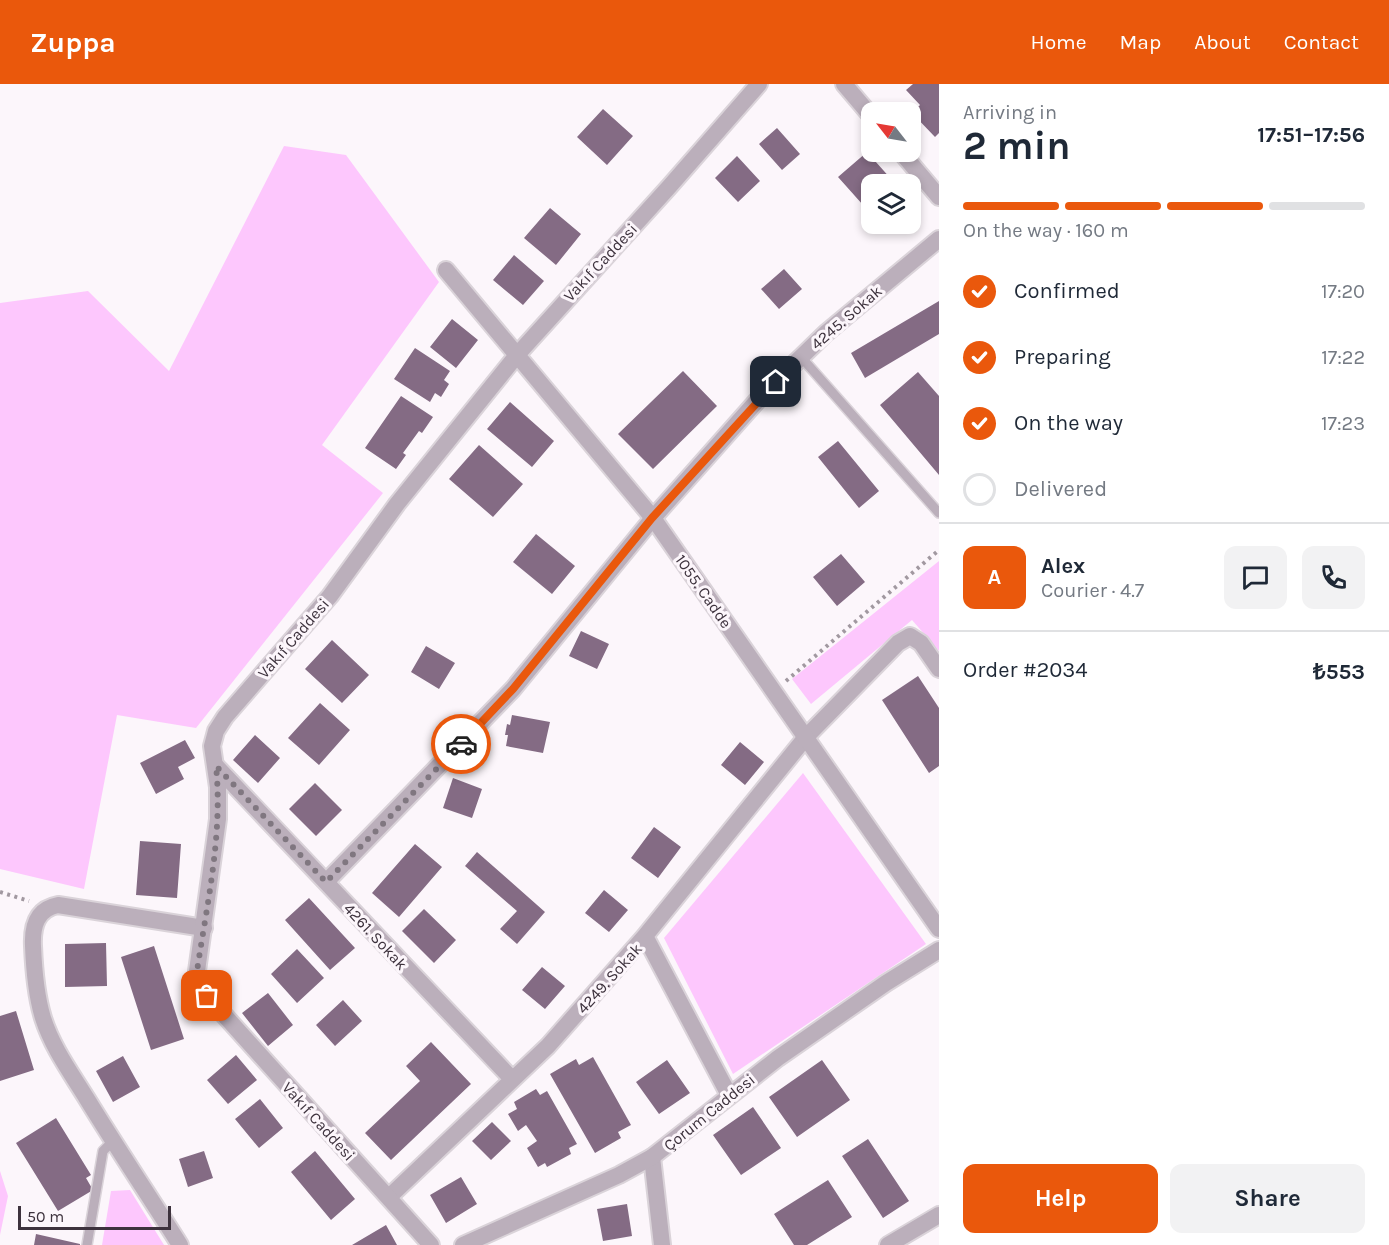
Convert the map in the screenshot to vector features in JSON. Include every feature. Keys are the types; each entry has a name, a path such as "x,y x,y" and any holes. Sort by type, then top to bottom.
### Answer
{"street":[{"name":"Vakıf Caddesi","path":"431,1245 207,996 200,984 197,971 218,819 218,788 213,746 216,731 225,717 324,604 397,504 517,355 759,84"},
{"path":"844,84 861,104"},
{"path":"909,162 939,197"},
{"name":"4245. Sokak","path":"326,882 513,689 652,518 764,394 860,303 939,239"},
{"name":"1055. Cadde","path":"447,270 652,518 939,929"},
{"name":"4249. Sokak","path":"389,1197 548,1046 645,936 806,737 898,643 910,636 921,643 939,669"},
{"name":"4261. Sokak","path":"216,766 513,1079"},
{"path":"180,1245 53,1042 44,1020 33,968 33,940 37,921 47,907 58,905 204,928"},
{"path":"645,936 729,1095"},
{"name":"Çorum Caddesi","path":"463,1245 652,1157 729,1095 833,1019 939,950"},
{"path":"652,1157 662,1245"},
{"path":"888,1245 939,1215"}],"lane":[{"path":"801,357 939,513"},
{"path":"87,1245 103,1151 113,1141"}],"path":[{"path":"774,691 939,550"},
{"path":"0,892 47,907"}],"shaded area":[{"path":"284,146 346,155 439,282 322,445 383,493 196,728 117,715 84,889 0,869 0,303 88,291 169,371"},
{"path":"939,561 939,651 912,620 811,704 792,679"},
{"path":"803,773 926,944 733,1074 664,938"},
{"path":"0,1171 8,1196 0,1235"},
{"path":"130,1190 164,1245 102,1245 111,1191"}],"building":[{"path":"913,84 939,84 939,133 935,137 921,122 921,102 917,102 906,90"},
{"path":"603,109 633,136 607,165 577,137"},
{"path":"777,128 800,154 782,170 759,144"},
{"path":"737,156 760,181 738,202 715,178"},
{"path":"861,157 861,162 876,162 887,174 861,174 861,203 838,177"},
{"path":"550,208 581,234 556,265 524,238"},
{"path":"514,255 544,281 523,305 493,280"},
{"path":"784,269 802,289 779,309 761,289"},
{"path":"939,301 939,334 865,378 851,353"},
{"path":"452,319 478,340 456,368 430,347"},
{"path":"415,348 450,371 444,380 449,384 441,397 435,393 430,402 394,379"},
{"path":"683,371 717,406 653,469 618,434"},
{"path":"918,372 939,396 939,475 880,405"},
{"path":"401,396 433,417 403,453 406,455 396,469 365,448"},
{"path":"510,402 554,441 532,467 487,429"},
{"path":"838,441 879,491 859,508 818,457"},
{"path":"479,445 523,484 493,517 449,479"},
{"path":"536,534 575,566 552,594 513,562"},
{"path":"841,554 865,582 837,606 813,577"},
{"path":"581,631 609,644 597,669 569,656"},
{"path":"332,640 369,675 342,703 305,669"},
{"path":"426,646 455,663 439,689 411,672"},
{"path":"918,676 939,708 939,766 929,773 882,700"},
{"path":"320,703 350,730 319,765 288,738"},
{"path":"512,715 550,722 543,753 506,746 507,724 510,725"},
{"path":"255,735 280,758 258,783 233,760"},
{"path":"185,740 195,758 178,767 184,779 156,794 140,763"},
{"path":"740,742 764,762 745,785 721,765"},
{"path":"453,778 482,789 472,818 443,808"},
{"path":"315,783 342,810 316,836 289,809"},
{"path":"654,827 681,847 658,878 631,858"},
{"path":"140,841 181,844 177,898 136,895"},
{"path":"415,844 442,867 399,917 372,893"},
{"path":"477,852 545,912 517,944 500,929 517,911 465,866"},
{"path":"604,890 628,910 609,932 585,913"},
{"path":"309,898 355,948 330,970 285,920"},
{"path":"424,909 456,940 434,963 402,931"},
{"path":"106,943 107,986 65,987 65,944"},
{"path":"154,946 184,1039 151,1050 121,957"},
{"path":"297,949 324,978 297,1003 271,974"},
{"path":"542,967 565,986 545,1009 522,990"},
{"path":"268,993 293,1025 268,1046 242,1013"},
{"path":"343,1000 362,1021 335,1046 316,1025"},
{"path":"16,1011 34,1070 0,1081 0,1016"},
{"path":"431,1042 471,1084 391,1160 365,1133 420,1081 406,1066"},
{"path":"236,1055 257,1080 228,1104 207,1080"},
{"path":"123,1056 140,1087 113,1102 96,1071"},
{"path":"593,1057 631,1125 618,1132 621,1138 595,1153 550,1074 576,1059 579,1065"},
{"path":"667,1060 690,1093 659,1114 636,1082"},
{"path":"822,1060 850,1100 797,1137 769,1097"},
{"path":"536,1089 540,1095 547,1091 577,1144 569,1148 571,1154 547,1167 545,1163 538,1167 527,1148 537,1141 526,1125 518,1131 508,1114 517,1109 514,1102"},
{"path":"260,1099 283,1128 259,1148 235,1119"},
{"path":"753,1107 781,1148 741,1175 713,1135"},
{"path":"56,1118 91,1175 86,1178 93,1190 58,1211 16,1143"},
{"path":"492,1122 511,1141 491,1160 472,1141"},
{"path":"868,1139 909,1201 883,1218 842,1156"},
{"path":"204,1151 213,1178 188,1187 179,1159"},
{"path":"315,1151 355,1199 331,1220 291,1172"},
{"path":"461,1177 477,1204 446,1223 430,1195"},
{"path":"828,1180 852,1217 807,1245 794,1245 774,1214"},
{"path":"627,1204 632,1236 603,1241 597,1209"},
{"path":"386,1225 397,1245 352,1245"},
{"path":"36,1234 80,1244 80,1245 34,1245"}],"way so far":[{"path":"207,996 200,984 197,971 218,819 216,766 326,882 461,744"}],"route":[{"path":"461,744 513,689 652,518 776,382"}]}
